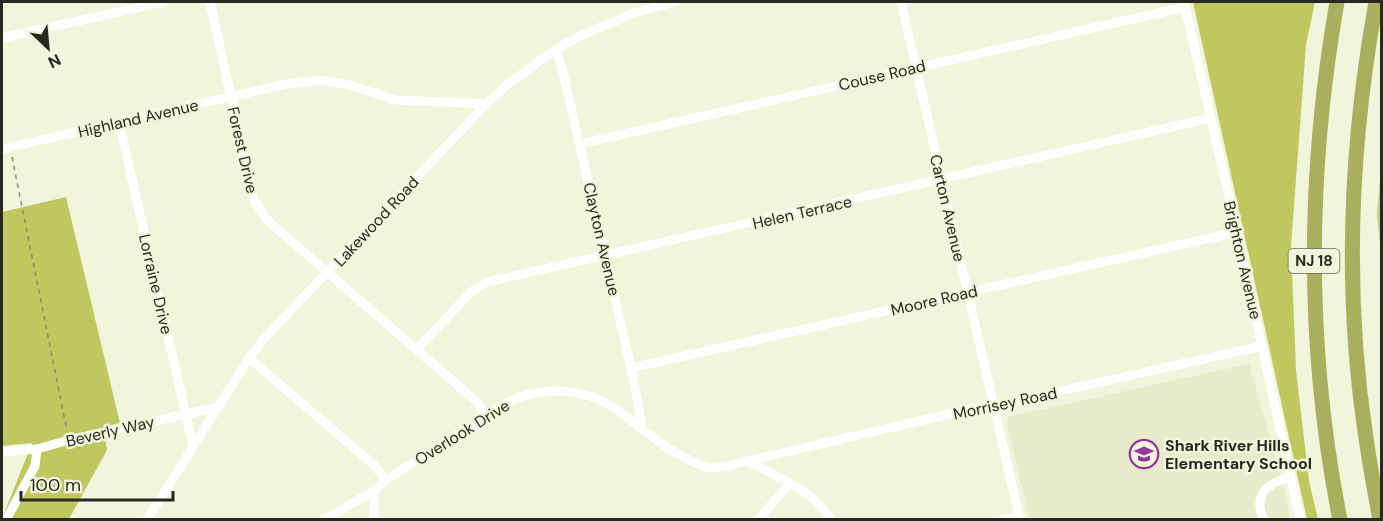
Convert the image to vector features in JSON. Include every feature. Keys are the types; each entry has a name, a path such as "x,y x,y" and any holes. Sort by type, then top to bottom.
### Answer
{"highway":[{"name":"NJ 18","path":"1337,2 1319,135 1314,239 1321,397 1340,519"},
{"name":"NJ 18","path":"1376,2 1358,137 1353,283 1360,388 1380,519"}],"street":[{"path":"2,39 163,2"},
{"name":"Forest Drive","path":"210,2 259,210 267,220 327,273 477,402 486,415"},
{"name":"Lakewood Road","path":"147,519 249,358 263,340 486,104 556,49 606,24 634,13 675,2"},
{"name":"Carton Avenue","path":"901,2 1020,518"},
{"name":"Couse Road","path":"580,144 916,68 1184,4"},
{"name":"Brighton Avenue","path":"1184,4 1238,232 1300,519"},
{"name":"Clayton Avenue","path":"556,49 632,368 643,430"},
{"name":"Highland Avenue","path":"6,148 286,84 321,80 346,84 396,100 486,104"},
{"name":"Helen Terrace","path":"417,349 477,286 487,282 1211,118"},
{"name":"Lorraine Drive","path":"119,122 193,446"},
{"name":"Moore Road","path":"632,368 1238,232"},
{"name":"Morrisey Road","path":"748,461 1262,346"},
{"path":"249,358 357,450 387,480"},
{"name":"Overlook Drive","path":"324,519 374,491 387,480 486,415 523,396 542,392 578,393 596,399 612,407 668,449 710,467 748,461"},
{"name":"Beverly Way","path":"2,452 38,449 218,407"},
{"path":"6,519 35,466 38,449"},
{"path":"748,461 789,484 805,490 831,519"},
{"path":"1264,519 1260,504 1266,488 1272,483 1291,477"},
{"path":"758,519 789,484"},
{"path":"374,491 374,519"},
{"path":"1002,519 1020,518"}],"path":[{"path":"6,148 69,440"}],"shaded area":[{"name":"Shark River Hills Elementary School","path":"1249,364 1283,485 1290,519 1029,519 1007,423 1008,417"}],"green space":[{"path":"1193,2 1315,2 1306,45 1291,246 1296,370 1309,481 1318,519 1307,519"},
{"path":"1381,167 1381,254 1377,214"},
{"path":"66,197 120,423 103,427 107,450 69,519 2,519 32,443 2,446 2,212"}],"place":[{"name":"Shark River Hills Elementary School","path":"1144,454"}]}
